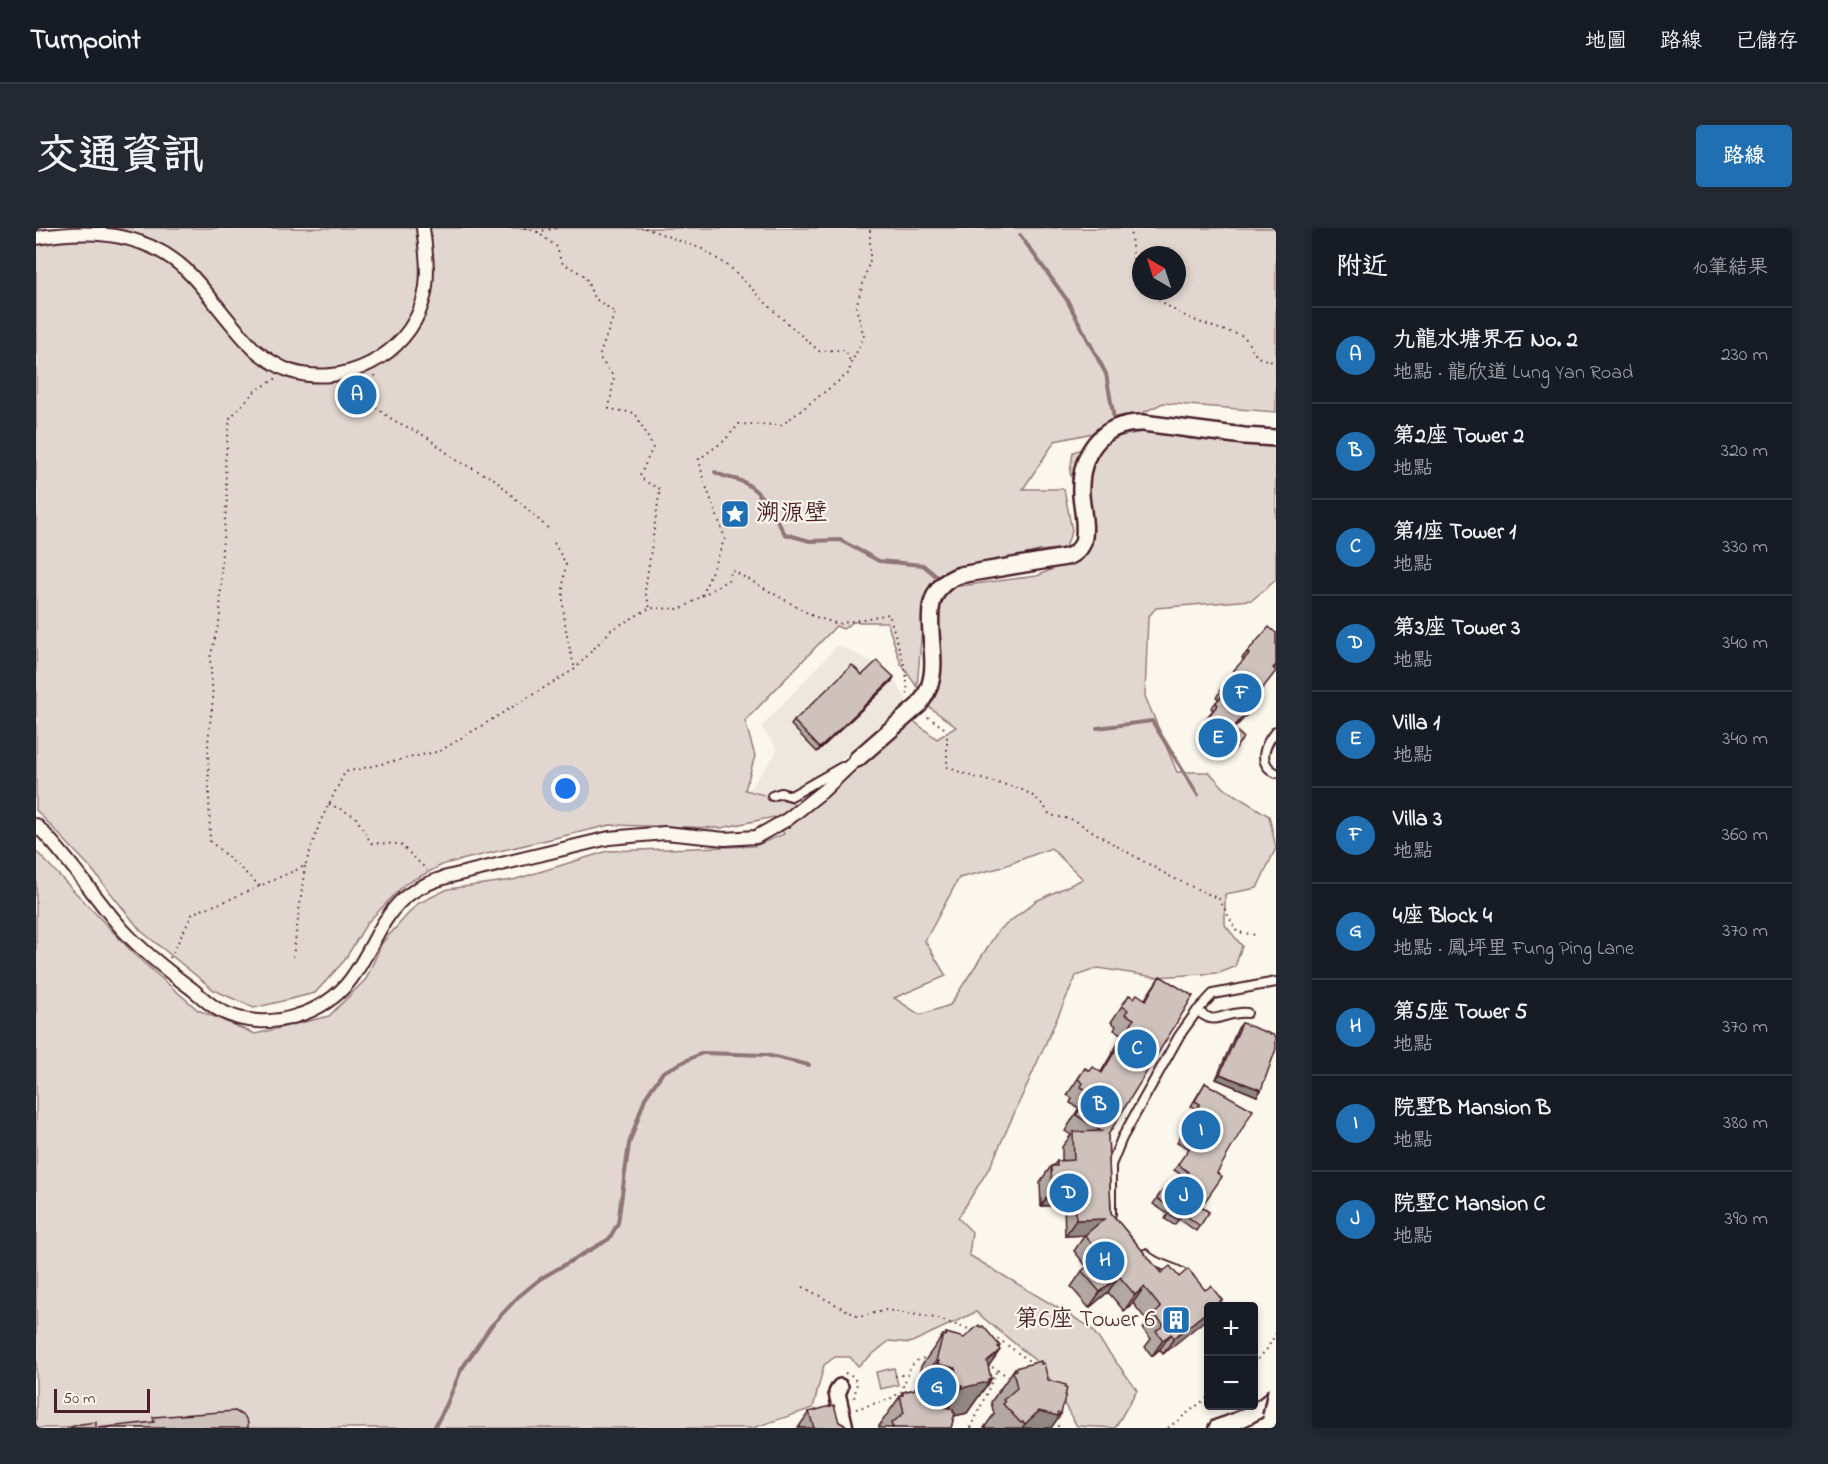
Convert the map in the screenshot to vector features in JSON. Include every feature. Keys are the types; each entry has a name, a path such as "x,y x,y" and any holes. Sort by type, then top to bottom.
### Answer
{"street":[{"path":"36,238 59,232 93,228 127,235 162,250 192,276 255,350 289,370 316,375 355,370 372,363 385,355 403,338 418,315 426,288 423,228"},
{"path":"36,825 58,847 125,932 220,1011 234,1016 269,1021 303,1014 328,1001 348,982 381,925 399,903 416,890 436,880 609,838 665,833 725,839 756,837 788,819 823,791 856,759 922,710 932,669 931,606 938,588 952,577 960,575 1061,559 1075,553 1081,546 1083,467 1094,445 1106,434 1127,424 1143,423 1276,438"},
{"path":"840,1387 836,1407 845,1428"},
{"path":"1271,1422 1276,1393"},
{"path":"1217,1428 1253,1414 1267,1405 1276,1393"}],"lane":[{"path":"1276,731 1267,741 1263,752 1270,770 1276,773"},
{"path":"772,796 781,793 791,796 856,759"},
{"path":"1111,1219 1112,1165 1122,1138 1179,1036 1213,994 1276,982"},
{"path":"1197,1011 1215,1019 1234,1012 1247,1013"},
{"path":"1170,1031 1179,1036"},
{"path":"1142,1251 1149,1259 1184,1274 1194,1284"}],"path":[{"path":"525,228 537,232 557,247 561,262 585,276 594,298 615,312 599,357 614,377 614,391 609,409 635,413 653,447 640,476 660,489 645,591 650,608"},
{"path":"537,232 557,228"},
{"path":"645,228 702,249 731,268 777,314 819,351 845,350 852,363"},
{"path":"702,596 725,538 703,478 699,459 724,441 739,424 782,425 849,373 864,337 856,307 870,260 870,228"},
{"path":"1130,228 1132,247"},
{"path":"1159,300 1206,326 1244,336 1257,357 1276,363"},
{"path":"260,886 210,840 208,742 213,698 210,658 220,618 222,549 227,500 225,462 230,418 255,391 289,370"},
{"path":"371,404 393,420 427,437 456,460 494,479 551,531"},
{"path":"554,543 566,564 562,584 562,612 575,669"},
{"path":"293,957 305,866 320,822 345,772 440,751 575,669 611,630 650,608 681,609 728,580 732,570 813,616 838,624 889,614 906,671 909,697 947,730 947,767 1024,790 1042,802 1050,815 1074,820 1155,868 1219,899 1237,932 1256,935"},
{"path":"329,804 355,816 371,843 400,844 436,880"},
{"path":"166,968 193,913 305,866"},
{"path":"803,1287 859,1317 886,1310 935,1318 978,1332"},
{"path":"1258,1359 1276,1334"},
{"path":"989,1336 1000,1340 1038,1367"},
{"path":"856,1409 890,1399 901,1392 911,1366 918,1360 936,1354"},
{"path":"980,1361 1017,1381"},
{"path":"971,1428 997,1370"},
{"path":"895,1376 907,1374"},
{"path":"1168,1428 1204,1401"},
{"path":"1051,1413 1059,1428"}],"shaded area":[{"path":"36,228 1276,228 1276,412 1163,403 1107,430 1055,441 1023,489 1064,489 1072,531 1065,548 1039,551 936,577 924,605 917,687 901,664 887,622 853,622 843,629 836,626 745,721 755,756 745,790 800,805 912,720 937,739 956,727 928,706 940,680 941,603 952,587 1037,576 1080,557 1079,506 1070,472 1073,452 1115,437 1153,430 1190,439 1276,442 1276,580 1252,600 1156,608 1148,617 1145,696 1177,772 1209,772 1225,789 1269,816 1276,848 1257,888 1225,894 1225,925 1242,946 1235,967 1219,973 1155,977 1098,968 1076,976 991,1165 958,1218 972,1232 969,1255 1090,1327 1137,1390 1115,1428 1077,1426 1042,1366 976,1312 910,1343 889,1341 858,1366 850,1357 835,1357 824,1365 813,1408 753,1428 36,1428 36,851 136,956 198,1010 255,1034 329,1016 366,979 382,943 417,904 448,889 513,880 608,851 755,846 784,834 774,817 721,828 610,825 444,864 405,884 367,923 344,961 315,993 254,1008 214,990 141,931 90,867 36,810","holes":["1051,848 1083,879 1036,901 998,931 950,1005 920,1015 894,998 946,976 925,941 959,878 999,868"]},
{"path":"838,645 887,669 907,700 896,714 804,790 804,796 778,802 747,792 774,756 777,748 761,727"},
{"path":"894,1368 898,1385 880,1389 876,1372"}],"building":[{"path":"1269,627 1276,633 1276,665 1273,668 1276,671 1248,707 1250,709 1233,728 1243,737 1231,752 1205,734 1209,729 1204,725 1218,705 1216,702 1224,694 1220,690 1236,674 1233,671"},
{"path":"877,661 894,677 820,748 794,721 852,665 862,675"},
{"path":"1160,976 1193,996 1108,1135 1111,1213 1161,1273 1170,1266 1179,1277 1188,1269 1205,1290 1211,1286 1222,1300 1204,1302 1204,1314 1174,1338 1171,1334 1163,1340 1156,1331 1164,1325 1154,1314 1161,1308 1144,1287 1135,1295 1119,1276 1100,1292 1082,1271 1101,1255 1085,1235 1104,1219 1076,1220 1075,1189 1052,1190 1051,1166 1057,1166 1057,1161 1074,1160 1073,1132 1101,1131 1076,1115 1090,1092 1081,1087 1083,1083 1078,1079 1085,1068 1090,1071 1093,1067 1102,1073 1134,1019 1125,1014 1128,1010 1122,1006 1129,995 1134,998 1137,994 1146,1000"},
{"path":"1242,1023 1276,1036 1276,1049 1261,1090 1220,1074"},
{"path":"1205,1083 1253,1110 1217,1173 1222,1177 1201,1207 1209,1212 1200,1226 1183,1213 1178,1220 1169,1214 1172,1209 1157,1198 1168,1183 1177,1188 1188,1172 1178,1164 1193,1143 1181,1136 1200,1104 1195,1101"},
{"path":"979,1325 983,1326 1000,1346 998,1347 1000,1350 987,1361 991,1379 988,1379 988,1382 962,1388 962,1385 959,1386 955,1368 938,1364 939,1361 936,1361 943,1335 946,1336 946,1333 964,1338"},
{"path":"1041,1361 1041,1364 1044,1363 1048,1380 1066,1385 1061,1414 1058,1413 1058,1416 1039,1411 1025,1424 1021,1423 1003,1404 1005,1402 1003,1400 1017,1388 1013,1371 1016,1370 1015,1368"},
{"path":"928,1386 932,1388 936,1405 953,1409 955,1413 951,1428 891,1428 893,1427 891,1424 904,1413 900,1395 903,1395 903,1392"},
{"path":"834,1405 839,1422 850,1428 814,1428 809,1412"},
{"path":"235,1411 245,1417 248,1428 97,1428 154,1422 153,1417"},
{"path":"96,1422 96,1428 67,1428 81,1424"}],"waterway":[{"path":"1020,235 1067,300 1106,374 1115,424"},
{"path":"715,472 746,484 760,495 785,534 810,541 840,540 879,561 923,565 941,580"},
{"path":"1097,728 1152,721 1198,795"},
{"path":"434,1428 461,1370 491,1326 518,1297 540,1279 609,1239 618,1223 629,1144 645,1098 663,1072 702,1053 766,1055 809,1065"}],"place":[{"name":"九龍水塘界石 No. 2","path":"357,395"},
{"name":"溯源壁","path":"735,514"},
{"name":"Villa 3","path":"1242,693"},
{"name":"Villa 1","path":"1218,738"},
{"name":"第1座 Tower 1","path":"1137,1049"},
{"name":"第2座 Tower 2","path":"1100,1105"},
{"name":"院墅B Mansion B","path":"1201,1130"},
{"name":"第3座 Tower 3","path":"1069,1193"},
{"name":"院墅C Mansion C","path":"1184,1196"},
{"name":"第5座 Tower 5","path":"1105,1261"},
{"name":"第6座 Tower 6","path":"1176,1320"},
{"name":"4座 Block 4","path":"937,1387"}]}
